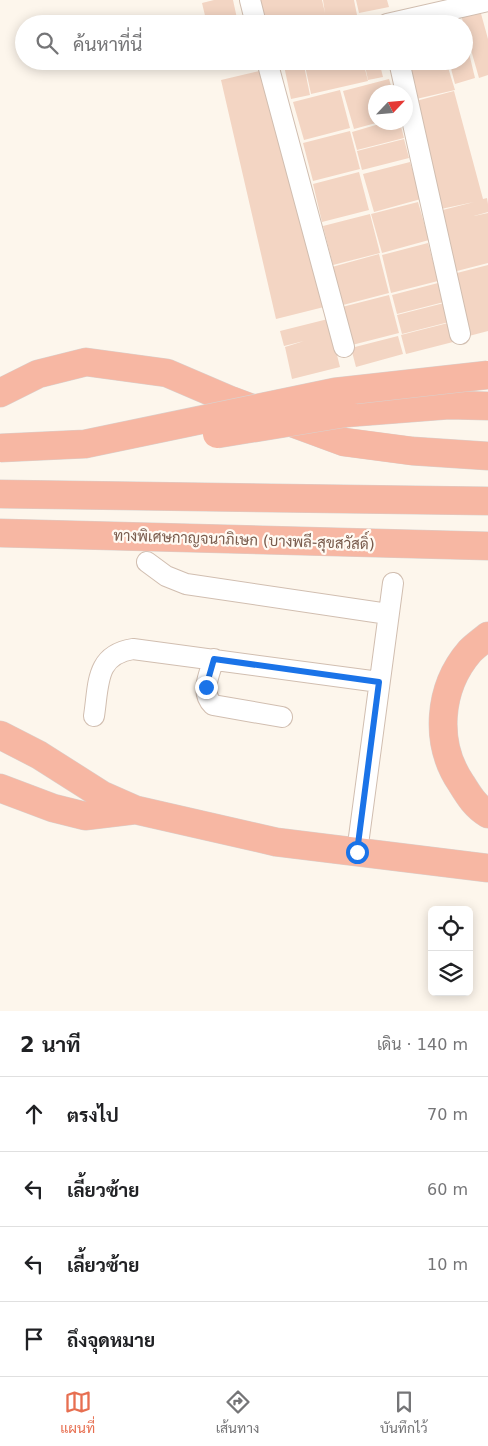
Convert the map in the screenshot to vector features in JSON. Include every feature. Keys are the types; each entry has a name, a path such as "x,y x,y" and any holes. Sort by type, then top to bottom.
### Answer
{"highway":[{"path":"0,393 38,374 86,362 95,363 167,373 230,400 344,442 412,451 488,456"},
{"path":"0,448 85,444 335,392 488,374"},
{"path":"0,461 94,458 346,412 449,405 488,406"},
{"path":"0,494 488,501"},
{"name":"ทางพิเศษกาญจนาภิเษก (บางพลี-สุขสวัสดิ์)","path":"0,533 488,546"},
{"path":"488,636 470,652 455,676 442,707 443,738 452,771 477,808 488,814"},
{"path":"0,735 39,755 102,795 136,810 276,842 488,868"},
{"path":"0,788 53,808 85,816 136,810"}],"street":[{"path":"250,0 254,15"},
{"path":"428,15 488,1"},
{"path":"269,70 344,347"},
{"path":"401,70 460,334"},
{"path":"147,562 166,576 186,584 388,614"},
{"path":"357,852 392,583"},
{"path":"94,716 102,666 109,657 118,651 133,649 379,682"},
{"path":"214,659 206,687 208,699 213,705 282,718"}],"building":[{"path":"214,0 233,0 236,15 205,15 202,3"},
{"path":"259,0 322,0 325,13 323,0 354,0 357,15 262,15"},
{"path":"356,0 387,0 389,7 359,13"},
{"path":"480,10 488,39 488,75 479,78 473,57 473,15 461,15"},
{"path":"268,70 324,307 276,319 221,80"},
{"path":"285,70 305,70 310,95 291,99"},
{"path":"306,70 365,70 368,81 311,94"},
{"path":"366,70 381,70 383,77 368,80"},
{"path":"409,70 449,70 455,90 413,100 413,85 408,85 412,84"},
{"path":"451,70 473,70 475,78 455,84"},
{"path":"389,79 391,85 368,85 368,125 354,129 343,91"},
{"path":"340,90 350,128 304,140 293,102"},
{"path":"454,91 483,199 487,198 488,212 474,216 488,213 488,263 453,272 439,211 474,202 441,209 413,102"},
{"path":"368,127 368,130 402,130 404,138 357,150 352,132"},
{"path":"350,131 360,169 313,181 303,143"},
{"path":"404,139 409,158 362,170 357,151"},
{"path":"410,162 421,199 374,212 363,174"},
{"path":"359,172 369,210 322,222 313,184"},
{"path":"418,202 429,240 382,253 371,214"},
{"path":"370,214 380,253 333,265 323,226"},
{"path":"428,243 438,281 391,293 382,255"},
{"path":"379,254 389,293 343,305 332,267"},
{"path":"488,265 488,331 469,336 453,274"},
{"path":"438,283 444,302 397,314 392,295"},
{"path":"389,295 399,333 352,345 342,307"},
{"path":"444,303 449,322 402,334 397,315"},
{"path":"328,319 340,367 292,379 285,347 304,341 284,346 280,331"},
{"path":"448,323 453,342 406,354 401,335"},
{"path":"398,336 403,354 356,367 351,348"}],"route":[{"path":"206,687 214,659 379,682 357,852"}]}
